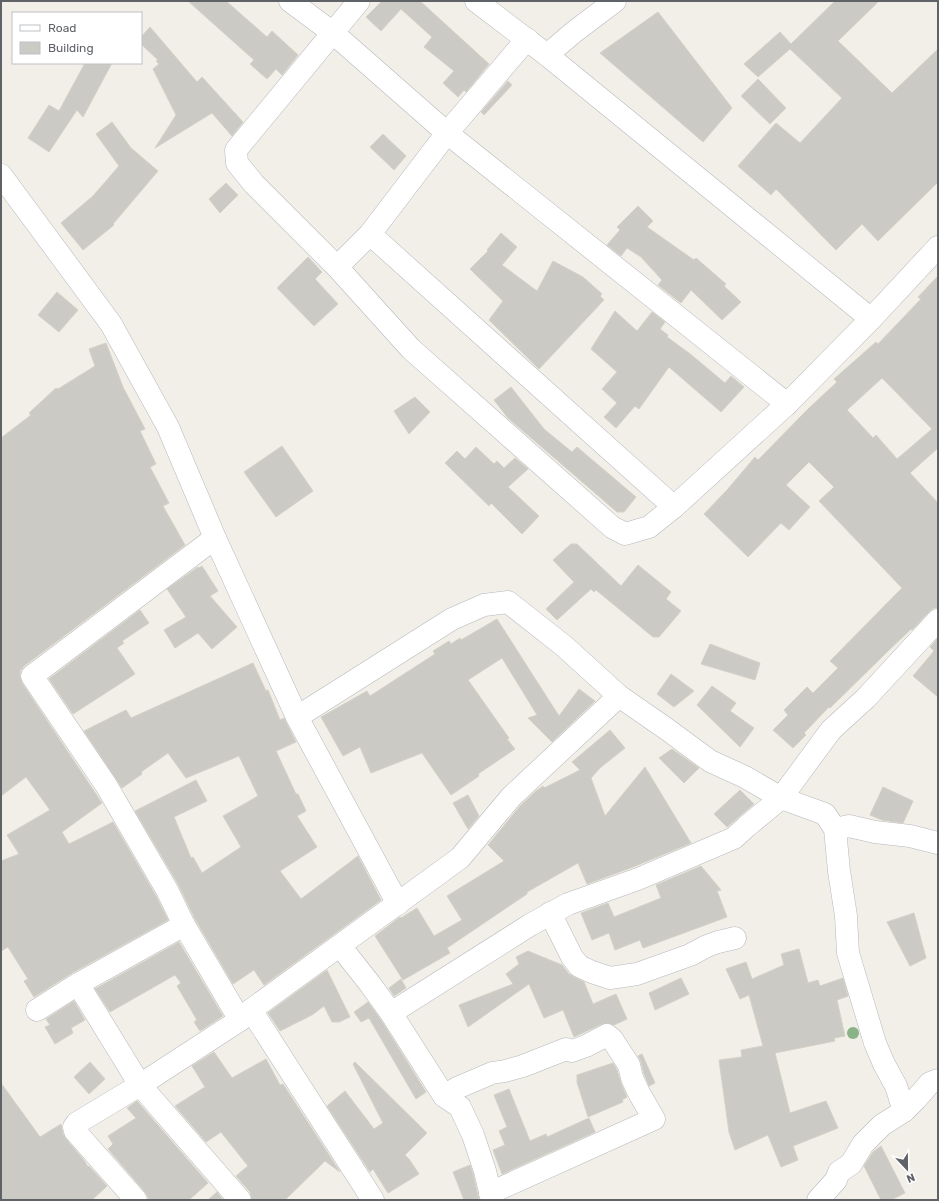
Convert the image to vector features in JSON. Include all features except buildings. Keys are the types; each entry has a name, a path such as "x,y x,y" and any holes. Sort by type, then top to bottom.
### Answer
{"street":[{"path":"290,1 333,33 447,133 787,404"},
{"path":"359,1 236,150 237,163 254,184 337,267 411,349 612,527 625,534 649,527 674,507 787,404 872,319 938,247"},
{"path":"476,1 547,55 872,319"},
{"path":"547,55 574,32 615,1"},
{"path":"337,267 370,234 447,133 527,39"},
{"path":"1,175 111,324 168,427 215,538 297,717 398,904"},
{"path":"370,234 674,507"},
{"path":"215,538 32,676 106,785 167,890 184,925 373,1200"},
{"path":"297,717 452,619 484,605 508,602 564,646 619,696 710,761 746,777 781,798 825,814 835,830 839,871 846,916 848,953 875,1043 896,1086 904,1110"},
{"path":"391,1013 550,913 568,904 638,879 734,838 781,798 831,730 866,698 938,620"},
{"path":"136,1200 75,1131 74,1127 78,1123 140,1086 246,1015 460,858 511,797 619,696"},
{"path":"835,830 849,826 875,832 910,836 938,843"},
{"path":"550,913 572,957 579,966 610,978 636,974 690,955 718,942 735,938"},
{"path":"37,1010 78,984 184,925"},
{"path":"340,946 391,1013 444,1096 460,1107 473,1135 486,1171 491,1197 654,1119 632,1078 629,1065 612,1039 607,1035 586,1046 572,1051 566,1049 523,1066 492,1073 457,1088 444,1096"},
{"path":"78,984 140,1086 240,1200"},
{"path":"818,1200 836,1180 839,1172 851,1164 863,1144 882,1125 904,1110 930,1084 938,1080"}]}
